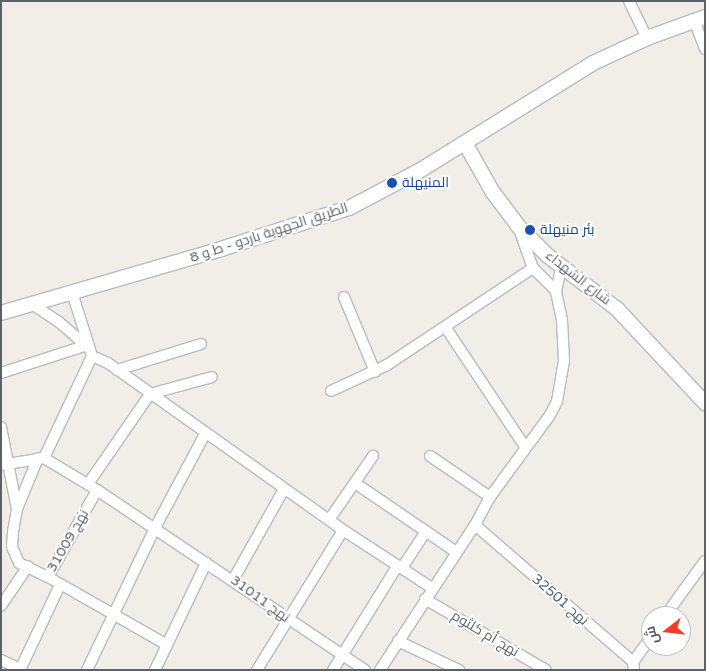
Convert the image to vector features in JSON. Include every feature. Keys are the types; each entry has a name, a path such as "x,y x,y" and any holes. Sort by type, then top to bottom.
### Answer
{"main road":[{"name":"الطريق الجهوية باردو - ط و 8","path":"1,313 230,247 350,208 392,186 593,63 647,38 699,18"},
{"name":"شارع الشهداء","path":"465,142 492,190 519,227 538,246 617,309 705,403"}],"street":[{"path":"629,1 647,38"},
{"path":"699,18 705,49"},
{"path":"519,227 533,268 556,291"},
{"path":"331,391 375,372 446,328 533,268"},
{"path":"380,670 475,525 490,497 550,415 562,384 564,361 562,320 556,291 560,273 565,268"},
{"path":"17,510 90,351 72,292"},
{"path":"344,297 375,372"},
{"path":"32,304 90,351 205,434 343,530 432,588"},
{"path":"446,328 525,447"},
{"path":"117,370 201,344"},
{"path":"1,373 90,351"},
{"path":"150,394 212,377"},
{"name":"نهج 31009","path":"17,510 12,547 19,563 48,577 93,487 150,394"},
{"path":"1,427 4,464 17,510"},
{"path":"87,670 155,528 205,434"},
{"path":"330,520 373,456"},
{"path":"430,456 490,497"},
{"path":"4,464 41,458 93,487 155,528"},
{"path":"355,482 456,552"},
{"path":"233,580 284,489"},
{"name":"نهج 32501","path":"475,525 634,666"},
{"name":"نهج 31011","path":"155,528 233,580 288,620 365,670"},
{"path":"257,670 343,530"},
{"path":"333,670 400,566 426,531"},
{"path":"672,606 705,561"},
{"path":"155,670 188,604 206,562"},
{"path":"1,606 28,566"},
{"path":"48,577 167,645"},
{"path":"1,660 20,669 60,585"},
{"name":"نهج أم كلثوم","path":"425,600 546,670"},
{"path":"398,641 459,670"},
{"path":"634,666 641,654"}],"place":[{"name":"المنيهلة","path":"392,183"},
{"name":"بئر منيهلة","path":"530,230"}]}
